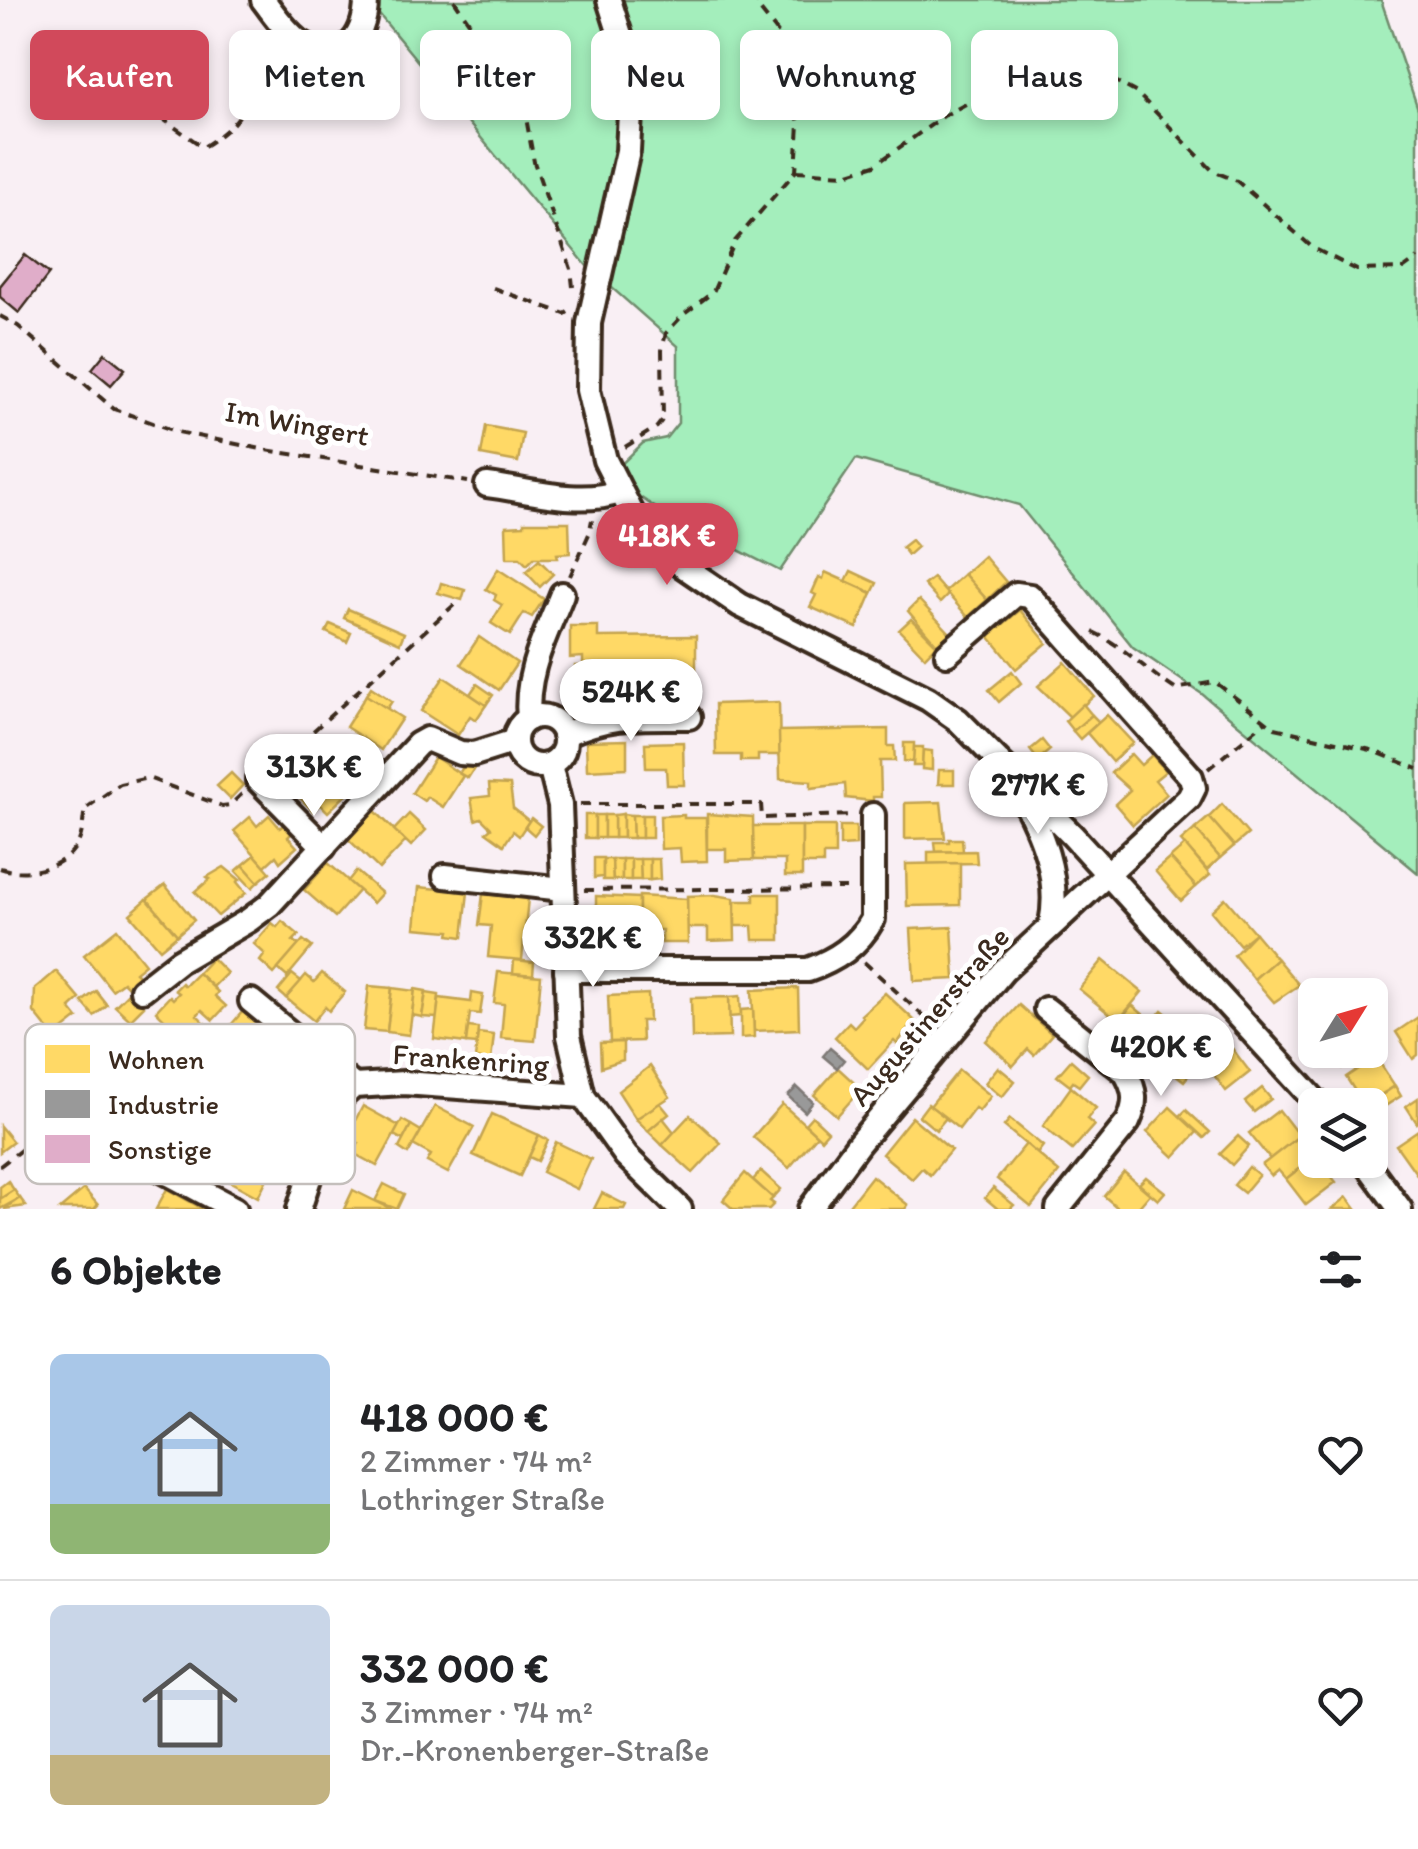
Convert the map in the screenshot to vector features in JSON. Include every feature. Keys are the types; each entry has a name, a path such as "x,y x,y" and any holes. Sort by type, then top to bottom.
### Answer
{"street":[{"path":"263,0 288,30"},
{"path":"362,30 366,0"},
{"path":"609,0 623,44 630,113 628,152 588,323 588,390 604,460 632,515 656,542 705,582 807,641 928,699 958,720 1244,1019 1304,1088"},
{"path":"487,485 595,498 619,492"},
{"path":"947,654 1016,594 1024,593 1191,777"},
{"path":"530,719 526,696 530,678 562,594"},
{"path":"564,735 587,724 618,717 689,718"},
{"path":"551,718 564,735 565,747 560,758 550,765 526,762 515,740 522,724 530,719 551,718"},
{"path":"142,990 178,961 269,905 418,744 426,739 460,753 474,754 515,740"},
{"path":"550,765 560,804 569,1036 584,1096 626,1156 680,1209"},
{"path":"1006,766 1042,836 1052,879 1051,924"},
{"name":"Augustinerstraße","path":"810,1209 858,1143 1003,972 1190,798 1194,788 1191,777"},
{"path":"258,780 324,847"},
{"path":"566,970 808,970 831,961 865,933 873,919 873,815"},
{"path":"444,876 563,889"},
{"name":"Frankenring","path":"250,1001 278,1024"},
{"path":"1046,1008 1125,1072 1132,1082 1135,1106 1128,1122 1058,1209"},
{"name":"Frankenring","path":"355,1086 404,1083 584,1096"},
{"path":"1377,1178 1400,1209"},
{"path":"188,1184 235,1209"},
{"name":"Frankenring","path":"299,1209 307,1184"}],"path":[{"path":"454,0 522,101 534,162 571,269 575,296"},
{"path":"604,460 663,419 662,350 666,333 682,315 713,292 735,241 796,171 799,124 782,38 760,10 758,0"},
{"path":"796,171 846,174 875,166 944,115 998,87 1066,73 1102,74 1137,93 1213,171 1237,181 1313,248 1357,270 1403,269 1418,258"},
{"path":"164,120 203,148 235,120"},
{"path":"494,288 565,314 571,310 576,318 588,323"},
{"name":"Im Wingert","path":"0,316 18,326 114,408 178,432 487,485"},
{"path":"562,594 590,534 595,498"},
{"path":"0,868 38,872 59,861 79,843 85,808 120,784 148,778 222,806 230,805 454,605"},
{"path":"1070,641 1093,632 1118,644 1150,673 1175,688 1215,682 1275,728 1372,750 1418,769"},
{"path":"1191,777 1206,770 1266,721"},
{"path":"560,804 762,804 762,818 873,815"},
{"path":"563,889 874,888"},
{"path":"850,948 946,1037"},
{"path":"0,1166 25,1140"}],"green space":[{"path":"367,0 1381,0 1418,109 1418,873 1202,694 1133,647 1019,505 856,459 780,571 659,510 609,476 643,443 666,438 678,423 678,346 587,266 466,120 571,120 571,30 420,30 420,64 400,40 400,30 392,30"}],"building: Wohnen":[{"path":"486,426 523,433 518,462 481,455"},
{"path":"569,522 570,553 557,554 558,558 534,558 527,565 520,558 507,558 506,526"},
{"path":"911,540 917,547 908,555 902,547"},
{"path":"984,556 1006,582 987,600 964,574"},
{"path":"539,560 553,574 540,587 526,572"},
{"path":"498,569 544,599 532,617 524,613 510,635 491,623 502,605 486,589"},
{"path":"851,571 877,583 872,593 846,581"},
{"path":"825,572 872,593 857,628 810,607 816,595 812,593"},
{"path":"964,574 987,600 968,617 945,591"},
{"path":"933,578 948,595 940,603 924,585"},
{"path":"441,583 465,590 462,600 438,593"},
{"path":"919,600 950,633 937,645 908,611"},
{"path":"348,609 404,633 400,643 344,618"},
{"path":"1020,610 1047,643 1016,669 989,636"},
{"path":"911,619 937,645 925,657 899,630"},
{"path":"330,624 351,633 347,642 326,632"},
{"path":"570,626 598,626 598,637 696,636 696,675 641,673 641,678 623,678 623,671 598,671 597,666 583,666 583,657 570,658"},
{"path":"479,637 517,663 499,690 461,664"},
{"path":"1065,662 1094,696 1070,717 1038,686"},
{"path":"575,666 623,671 623,692 618,692 618,702 586,697 586,690 576,690"},
{"path":"1012,671 1021,683 999,702 989,690"},
{"path":"641,673 682,673 682,692 691,691 691,711 681,711 681,700 664,701 664,707 653,707 653,687 641,687"},
{"path":"444,677 486,705 476,720 470,716 458,735 421,711"},
{"path":"477,684 493,695 486,705 470,694"},
{"path":"371,687 392,701 387,709 366,695"},
{"path":"366,695 402,718 381,750 346,727"},
{"path":"779,702 780,755 758,755 758,761 741,761 741,755 716,755 715,704"},
{"path":"1083,704 1092,715 1073,731 1065,721"},
{"path":"1092,715 1099,722 1080,739 1073,731"},
{"path":"1107,715 1133,743 1112,762 1087,733"},
{"path":"888,729 888,746 894,746 895,761 880,761 881,797 873,797 873,801 846,798 845,784 811,788 811,781 780,779 779,731"},
{"path":"627,740 627,768 587,770 586,741"},
{"path":"1042,740 1050,750 1038,760 1030,750"},
{"path":"683,742 684,785 667,785 666,768 646,768 645,743"},
{"path":"904,743 914,743 914,762 904,761"},
{"path":"914,747 923,747 922,766 913,766"},
{"path":"336,750 353,767 345,774 329,757"},
{"path":"923,750 932,751 932,770 922,769"},
{"path":"313,753 318,758 324,753 350,779 342,787 348,793 328,812 320,804 313,811 296,794 304,787 292,774"},
{"path":"1131,754 1141,765 1152,755 1166,771 1155,780 1167,794 1133,825 1115,804 1130,790 1111,773"},
{"path":"435,757 463,776 443,807 412,793"},
{"path":"467,762 475,767 468,778 459,773"},
{"path":"939,770 954,770 954,784 938,784"},
{"path":"231,773 243,785 230,799 217,786"},
{"path":"489,784 510,785 513,808 529,821 519,836 513,831 504,845 486,832 491,828 481,818 475,820 471,798 490,796"},
{"path":"941,802 945,838 905,839 905,803"},
{"path":"1222,804 1248,834 1234,846 1209,817"},
{"path":"375,811 406,841 379,869 348,839"},
{"path":"409,814 426,830 411,846 394,830"},
{"path":"623,814 623,838 614,838 614,815"},
{"path":"623,814 632,815 633,838 623,838"},
{"path":"707,814 753,817 754,860 726,861 726,849 707,849"},
{"path":"269,815 280,828 284,824 292,833 288,837 297,847 280,862 276,856 265,866 234,831 250,817 257,826"},
{"path":"585,815 595,815 595,838 585,838"},
{"path":"595,815 604,815 604,838 595,838"},
{"path":"604,815 614,815 614,838 604,838"},
{"path":"632,815 642,815 642,838 633,838"},
{"path":"642,815 652,815 652,838 642,838"},
{"path":"660,816 706,818 707,861 681,862 680,848 661,849"},
{"path":"1209,817 1234,846 1220,858 1195,829"},
{"path":"531,818 541,826 534,835 525,827"},
{"path":"753,826 802,826 802,876 785,876 785,860 754,860"},
{"path":"802,826 835,826 835,855 823,855 823,864 802,864"},
{"path":"840,826 856,826 856,845 840,846"},
{"path":"1195,829 1220,858 1207,870 1181,841"},
{"path":"962,839 963,851 936,852 935,842"},
{"path":"1185,845 1210,875 1196,887 1170,858"},
{"path":"976,851 977,863 928,864 928,852"},
{"path":"255,855 270,872 258,882 243,865"},
{"path":"594,858 603,858 603,877 594,878"},
{"path":"1170,858 1196,887 1181,901 1155,871"},
{"path":"603,859 612,859 613,880 603,880"},
{"path":"612,859 622,859 622,880 613,880"},
{"path":"622,859 631,859 631,880 622,880"},
{"path":"631,859 640,859 641,880 631,880"},
{"path":"640,859 650,859 650,880 641,880"},
{"path":"650,859 659,859 660,879 650,880"},
{"path":"328,863 359,890 335,917 304,890"},
{"path":"960,863 960,905 907,906 906,864"},
{"path":"243,865 258,882 252,888 236,871"},
{"path":"224,867 240,880 237,882 246,893 218,916 195,892 210,879 207,877"},
{"path":"356,871 382,893 373,903 348,881"},
{"path":"165,885 194,920 177,935 147,899"},
{"path":"419,887 468,892 463,937 449,935 450,931 415,928"},
{"path":"483,894 528,898 522,960 488,957 491,926 479,925"},
{"path":"754,894 780,894 780,940 753,940 752,926 735,926 735,901 754,901"},
{"path":"596,896 639,898 639,937 596,937"},
{"path":"639,896 687,899 688,943 662,943 662,930 639,930"},
{"path":"687,896 734,898 735,940 708,941 708,928 687,928"},
{"path":"1225,898 1255,933 1240,945 1211,911"},
{"path":"147,899 177,935 160,949 130,914"},
{"path":"282,921 299,935 293,941 299,945 274,974 260,961 265,954 254,944 272,923 277,927"},
{"path":"952,927 955,979 914,981 911,929"},
{"path":"117,929 145,964 135,972 140,977 128,987 123,982 112,990 84,955"},
{"path":"1255,933 1277,959 1254,979 1234,955"},
{"path":"303,940 312,947 287,977 278,969"},
{"path":"212,958 227,973 213,987 198,973"},
{"path":"1277,959 1298,986 1274,1002 1254,979"},
{"path":"514,960 534,962 533,975 513,973"},
{"path":"1103,960 1142,992 1118,1021 1079,989"},
{"path":"56,971 80,999 70,1008 78,1018 70,1024 44,1024 34,1012 35,989"},
{"path":"498,972 541,976 535,1041 501,1038 504,1004 494,1003"},
{"path":"198,973 226,1006 213,1020 202,1010 197,1015 206,1024 169,1024 156,1011 170,996 173,999 179,993 175,990 182,983 185,986"},
{"path":"322,973 345,992 314,1021 286,998 306,975 314,982"},
{"path":"292,974 301,981 286,998 278,991"},
{"path":"369,986 392,988 387,1032 364,1030"},
{"path":"392,988 415,991 409,1035 387,1032"},
{"path":"798,988 799,1029 754,1031 752,990"},
{"path":"415,989 426,991 422,1017 412,1015"},
{"path":"96,991 107,1005 94,1016 82,1002"},
{"path":"129,992 144,1006 130,1020 115,1006"},
{"path":"426,993 439,995 437,1018 422,1017"},
{"path":"472,993 483,995 480,1014 470,1013 466,1043 434,1039 439,998 471,1002"},
{"path":"885,993 914,1020 897,1044 894,1041 868,1069 835,1037 849,1022 854,1027"},
{"path":"648,994 649,1021 641,1021 642,1041 610,1042 608,996"},
{"path":"740,996 741,1016 729,1017 729,997"},
{"path":"729,997 730,1037 692,1038 691,998"},
{"path":"1019,1005 1052,1034 1034,1055 1028,1049 1013,1066 986,1041"},
{"path":"1132,1005 1145,1016 1129,1036 1116,1025"},
{"path":"753,1009 754,1037 741,1038 741,1010"},
{"path":"1162,1010 1201,1043 1175,1074 1136,1042"},
{"path":"243,1011 258,1024 232,1024"},
{"path":"1418,1017 1418,1055 1413,1059 1396,1032"},
{"path":"1142,1019 1150,1025 1136,1042 1129,1036"},
{"path":"468,1027 478,1028 477,1044 466,1043"},
{"path":"478,1033 494,1035 491,1061 475,1059"},
{"path":"623,1042 623,1060 601,1067 600,1043"},
{"path":"1231,1047 1250,1072 1226,1091 1207,1066"},
{"path":"1188,1059 1196,1066 1184,1081 1175,1074"},
{"path":"1071,1060 1088,1075 1079,1086 1073,1082 1070,1086 1057,1076"},
{"path":"650,1066 670,1097 636,1119 618,1091"},
{"path":"998,1067 1015,1081 1002,1097 985,1083"},
{"path":"838,1068 861,1089 837,1116 814,1095"},
{"path":"1360,1068 1383,1068 1395,1086 1388,1090 1353,1088 1346,1077"},
{"path":"959,1070 991,1096 979,1111 975,1108 959,1129 930,1106"},
{"path":"1395,1086 1401,1096 1388,1104 1388,1091"},
{"path":"1071,1087 1096,1108 1087,1119 1094,1125 1072,1150 1043,1126"},
{"path":"1262,1088 1271,1099 1254,1112 1245,1102"},
{"path":"1418,1098 1418,1122 1417,1123 1406,1106"},
{"path":"660,1103 669,1114 648,1131 636,1119"},
{"path":"782,1104 817,1135 789,1168 753,1137"},
{"path":"928,1104 946,1118 936,1130 919,1116"},
{"path":"363,1106 399,1126 377,1166 355,1154 359,1143 355,1141 355,1121"},
{"path":"435,1106 474,1127 448,1173 427,1162 431,1155 413,1145"},
{"path":"1170,1107 1197,1132 1174,1157 1147,1132"},
{"path":"1186,1110 1210,1132 1204,1138 1180,1116"},
{"path":"1279,1110 1298,1137 1270,1159 1249,1133"},
{"path":"492,1114 539,1135 520,1176 473,1155"},
{"path":"690,1115 721,1143 693,1173 662,1145"},
{"path":"812,1116 828,1131 821,1139 805,1124"},
{"path":"912,1117 951,1150 930,1175 922,1168 912,1179 882,1154"},
{"path":"663,1118 674,1132 662,1145 648,1131"},
{"path":"1010,1119 1043,1146 1037,1154 1004,1126"},
{"path":"402,1120 411,1125 403,1140 394,1135"},
{"path":"411,1125 421,1131 408,1154 399,1148"},
{"path":"0,1126 13,1142 0,1152"},
{"path":"1418,1130 1418,1176 1396,1145"},
{"path":"539,1135 548,1140 538,1161 529,1157"},
{"path":"1238,1136 1249,1146 1232,1165 1220,1154"},
{"path":"1298,1137 1298,1169 1286,1179 1278,1170 1271,1176 1262,1165"},
{"path":"556,1142 591,1159 577,1189 542,1172"},
{"path":"1026,1144 1059,1172 1031,1207 997,1179"},
{"path":"1249,1167 1259,1175 1244,1193 1234,1185"},
{"path":"1298,1169 1298,1178 1333,1178 1336,1182 1306,1205 1286,1179"},
{"path":"761,1171 781,1189 773,1198 753,1180"},
{"path":"1124,1172 1150,1194 1137,1209 1119,1209 1104,1196"},
{"path":"745,1173 773,1198 769,1209 733,1209 723,1200"},
{"path":"872,1176 908,1205 905,1209 846,1209"},
{"path":"1146,1177 1165,1192 1158,1200 1139,1184"},
{"path":"8,1181 14,1190 0,1199 0,1187"},
{"path":"234,1184 264,1184 258,1197"},
{"path":"384,1184 404,1194 397,1209 375,1201"},
{"path":"993,1188 1014,1205 1010,1209 998,1209 985,1198"},
{"path":"84,1189 98,1205 94,1209 60,1209"},
{"path":"167,1189 203,1209 156,1209"},
{"path":"14,1190 20,1198 0,1209 0,1199"},
{"path":"353,1190 375,1201 392,1209 344,1209"},
{"path":"602,1193 626,1205 624,1209 594,1209"},
{"path":"1347,1197 1356,1209 1332,1209"},
{"path":"20,1198 26,1206 4,1209"}],"building: Industrie":[{"path":"830,1048 844,1060 837,1068 823,1056"},
{"path":"797,1087 813,1102 805,1112 788,1096"}],"building: Sonstige":[{"path":"25,255 49,274 19,313 0,297 0,286"},
{"path":"105,353 125,369 111,385 92,369"}]}
